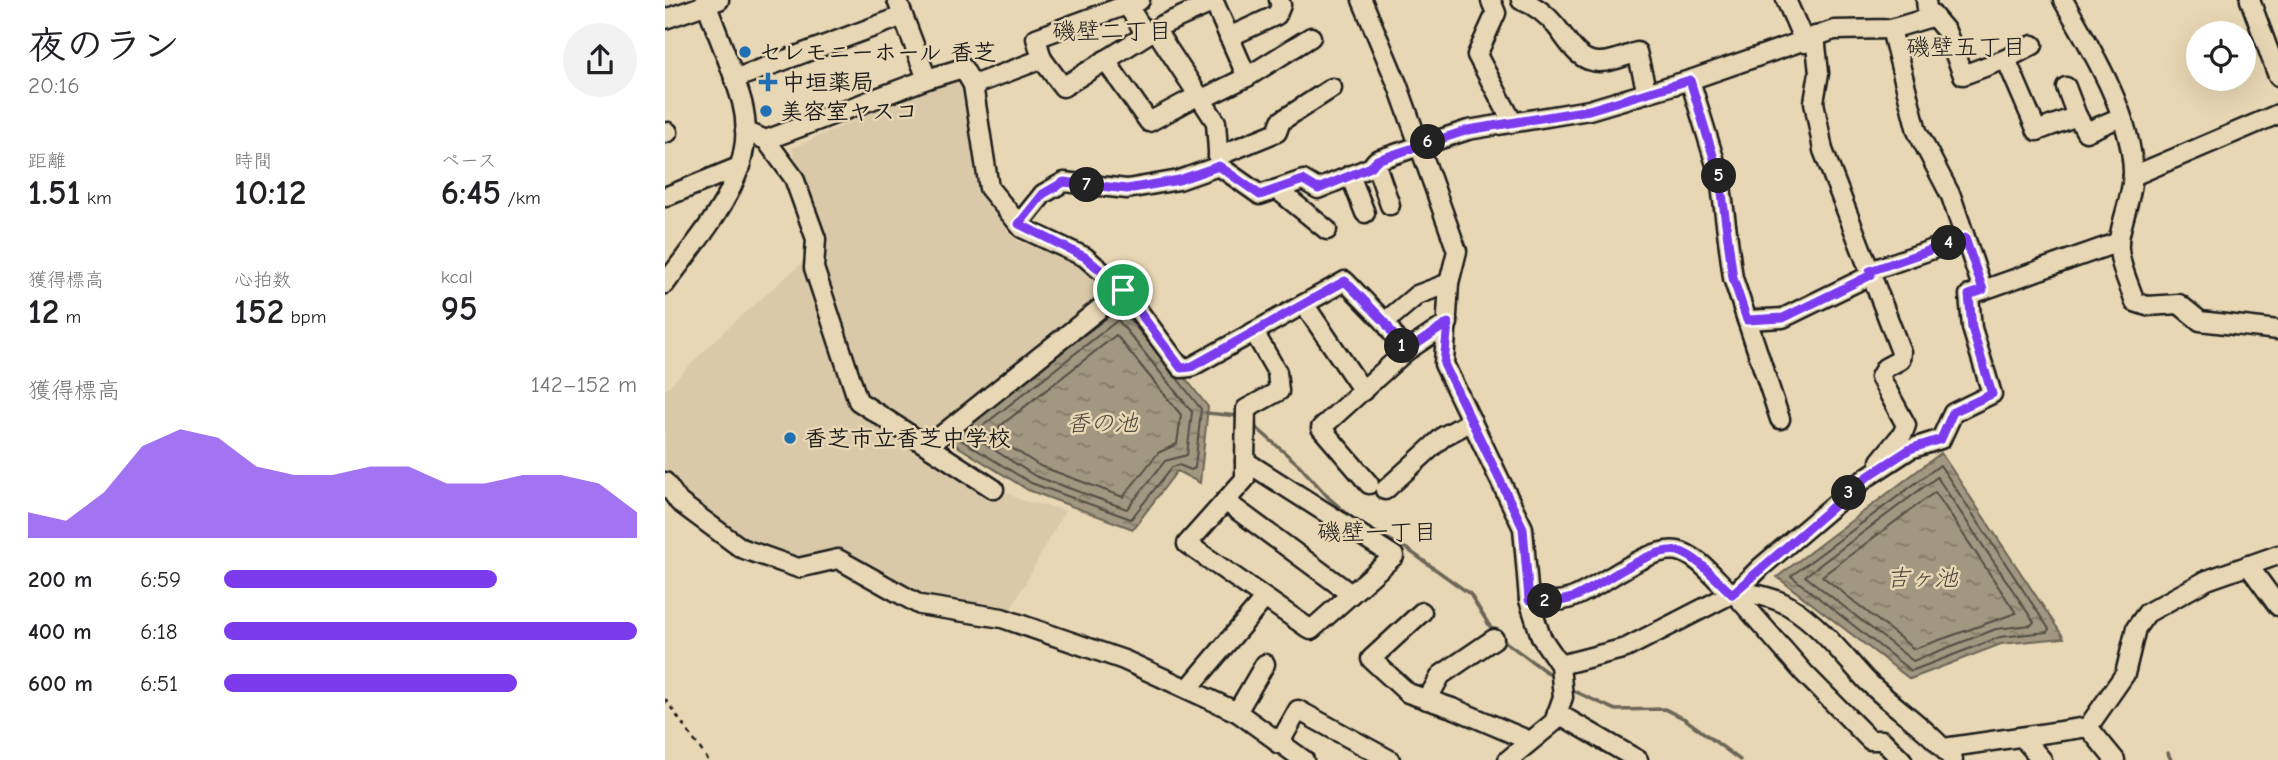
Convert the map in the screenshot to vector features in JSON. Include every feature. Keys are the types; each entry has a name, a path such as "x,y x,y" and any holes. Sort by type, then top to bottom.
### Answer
{"street":[{"path":"1229,37 1277,15 1281,5 1279,0"},
{"path":"1362,0 1457,251 1449,283 1444,364 1523,528 1529,600 1541,638 1560,665 1563,697 1554,722 1508,760"},
{"path":"1491,0 1496,13 1477,55 1512,121"},
{"path":"1521,0 1536,7 1555,24 1584,58 1599,62 1637,52 1647,93"},
{"path":"1786,0 1810,39 1819,73 1814,102 1823,150 1901,352 1900,360 1885,368 1881,377 1906,425 1903,433 1867,477"},
{"path":"2063,0 2086,39 2121,117 2131,148 2133,176 2119,242 2120,254 2136,302 2147,306 2179,304 2200,321 2278,330"},
{"path":"2250,0 2278,76"},
{"path":"665,19 710,1 742,104 745,131 741,166 723,205 665,284"},
{"path":"1247,77 1214,2 1151,32 1063,86 1042,59 1036,38 1133,2 1151,32 1216,122 1219,161 1260,195 1303,180 1318,189 1418,145 1468,130 1589,110 1690,80 1834,30 1891,29 1928,18 1928,6"},
{"path":"1928,6 1946,31 1963,75 2006,59 2033,45"},
{"path":"734,79 900,8 927,79"},
{"path":"1891,29 1917,131 1937,164 1983,290"},
{"path":"1105,60 1149,122 1247,77 1311,37"},
{"path":"973,85 1042,59"},
{"path":"2006,59 2037,131 2085,132 2121,117"},
{"path":"766,140 963,68 973,85 989,188 1019,224 1085,257 1123,290 1181,368 1191,367 1345,281 1385,322 1405,352"},
{"path":"1690,80 1720,178 1733,278 1780,419"},
{"path":"2066,87 2085,132"},
{"path":"1019,224 1043,194 1064,182 1127,189 1179,180 1277,132 1281,121 1332,88"},
{"path":"2133,176 2278,114"},
{"path":"745,131 766,140 794,178 815,239 814,268 859,401 994,489"},
{"path":"1375,162 1390,205"},
{"path":"665,197 741,166"},
{"path":"1350,175 1365,213"},
{"path":"1278,190 1327,230"},
{"path":"1747,320 1783,318 1871,273 1965,238"},
{"path":"1560,665 1626,648 1734,593 1867,477 1910,449 1941,439 1953,412 1992,394 1972,328 1969,295 2119,242"},
{"path":"1385,322 1417,295 1449,283"},
{"path":"928,446 1123,290"},
{"path":"1304,304 1363,391"},
{"path":"1448,323 1405,352 1321,428 1377,487 1444,436 1472,421"},
{"path":"1245,461 1394,556 1311,630 1187,544 1245,479 1245,461 1245,431 1246,409 1279,391 1277,372 1254,332"},
{"path":"665,482 679,502 741,548 765,554 799,568 838,559 920,605 1002,618 1124,660 1237,712 1304,760"},
{"path":"1225,501 1351,594"},
{"path":"1529,600 1569,599 1598,587 1647,556 1678,551 1694,559 1734,593 1804,673 1870,740 1882,740 1902,760"},
{"path":"1734,593 1787,605 1841,649 1866,680 1949,754 2022,737 2088,727 2125,674 2136,628 2147,613 2207,580 2278,555"},
{"path":"2248,565 2278,606"},
{"path":"1188,689 1265,598"},
{"path":"1422,612 1371,659 1408,693 1530,741"},
{"path":"1427,700 1441,676 1495,639"},
{"path":"1237,712 1265,664"},
{"path":"1279,744 1298,710 1391,760"},
{"path":"1557,713 1638,760"},
{"path":"2088,727 2115,760"},
{"path":"2022,737 2042,760"}],"path":[{"path":"665,699 708,760"}],"shaded area":[{"name":"香芝市立香芝中学校","path":"959,75 967,99 981,194 1018,241 1074,262 1114,291 930,438 861,395 820,263 819,233 792,148"},
{"name":"香芝市立香芝中学校","path":"810,256 851,401 1020,500 1065,510 1011,609 931,600 843,552 798,560 752,541 730,536 680,496 665,475 665,390 723,332"}],"water":[{"name":"香の池","path":"1122,297 1208,407 1200,483 1177,471 1133,529 1028,490 941,436"},
{"name":"吉ヶ池","path":"1941,453 2064,638 2001,644 1910,679 1777,577"}],"waterway":[{"path":"1206,413 1239,416"},
{"path":"1252,424 1299,465 1329,498 1358,523 1407,549 1470,594 1494,633"},
{"path":"1500,638 1556,679"},
{"path":"1567,688 1616,710 1665,709 1685,719 1740,760"},
{"path":"2168,753 2171,760"}],"place":[{"name":"セレモニーホール 香芝","path":"745,52"},
{"name":"中垣薬局","path":"768,82"},
{"name":"美容室ヤスコ","path":"766,111"},
{"name":"香芝市立香芝中学校","path":"790,438"}],"district":[{"name":"磯壁二丁目","path":"1112,31"},
{"name":"磯壁五丁目","path":"1966,47"},
{"name":"磯壁一丁目","path":"1377,532"}],"route":[{"path":"1690,80 1720,178 1733,278 1747,320 1783,318 1871,275 1870,271 1965,238 1983,290 1969,295 1972,328 1992,394 1953,412 1941,439 1910,449 1867,477 1732,594 1694,559 1678,551 1662,551 1647,556 1598,587 1569,599 1552,602 1529,600 1523,528 1444,364 1448,323 1405,352 1385,322 1345,281 1191,367 1181,368 1123,290 1085,257 1022,228 1019,224 1043,194 1064,182 1127,189 1156,185 1219,166 1260,195 1303,180 1318,189 1371,167 1377,160 1468,130 1589,110 1690,80"}]}
